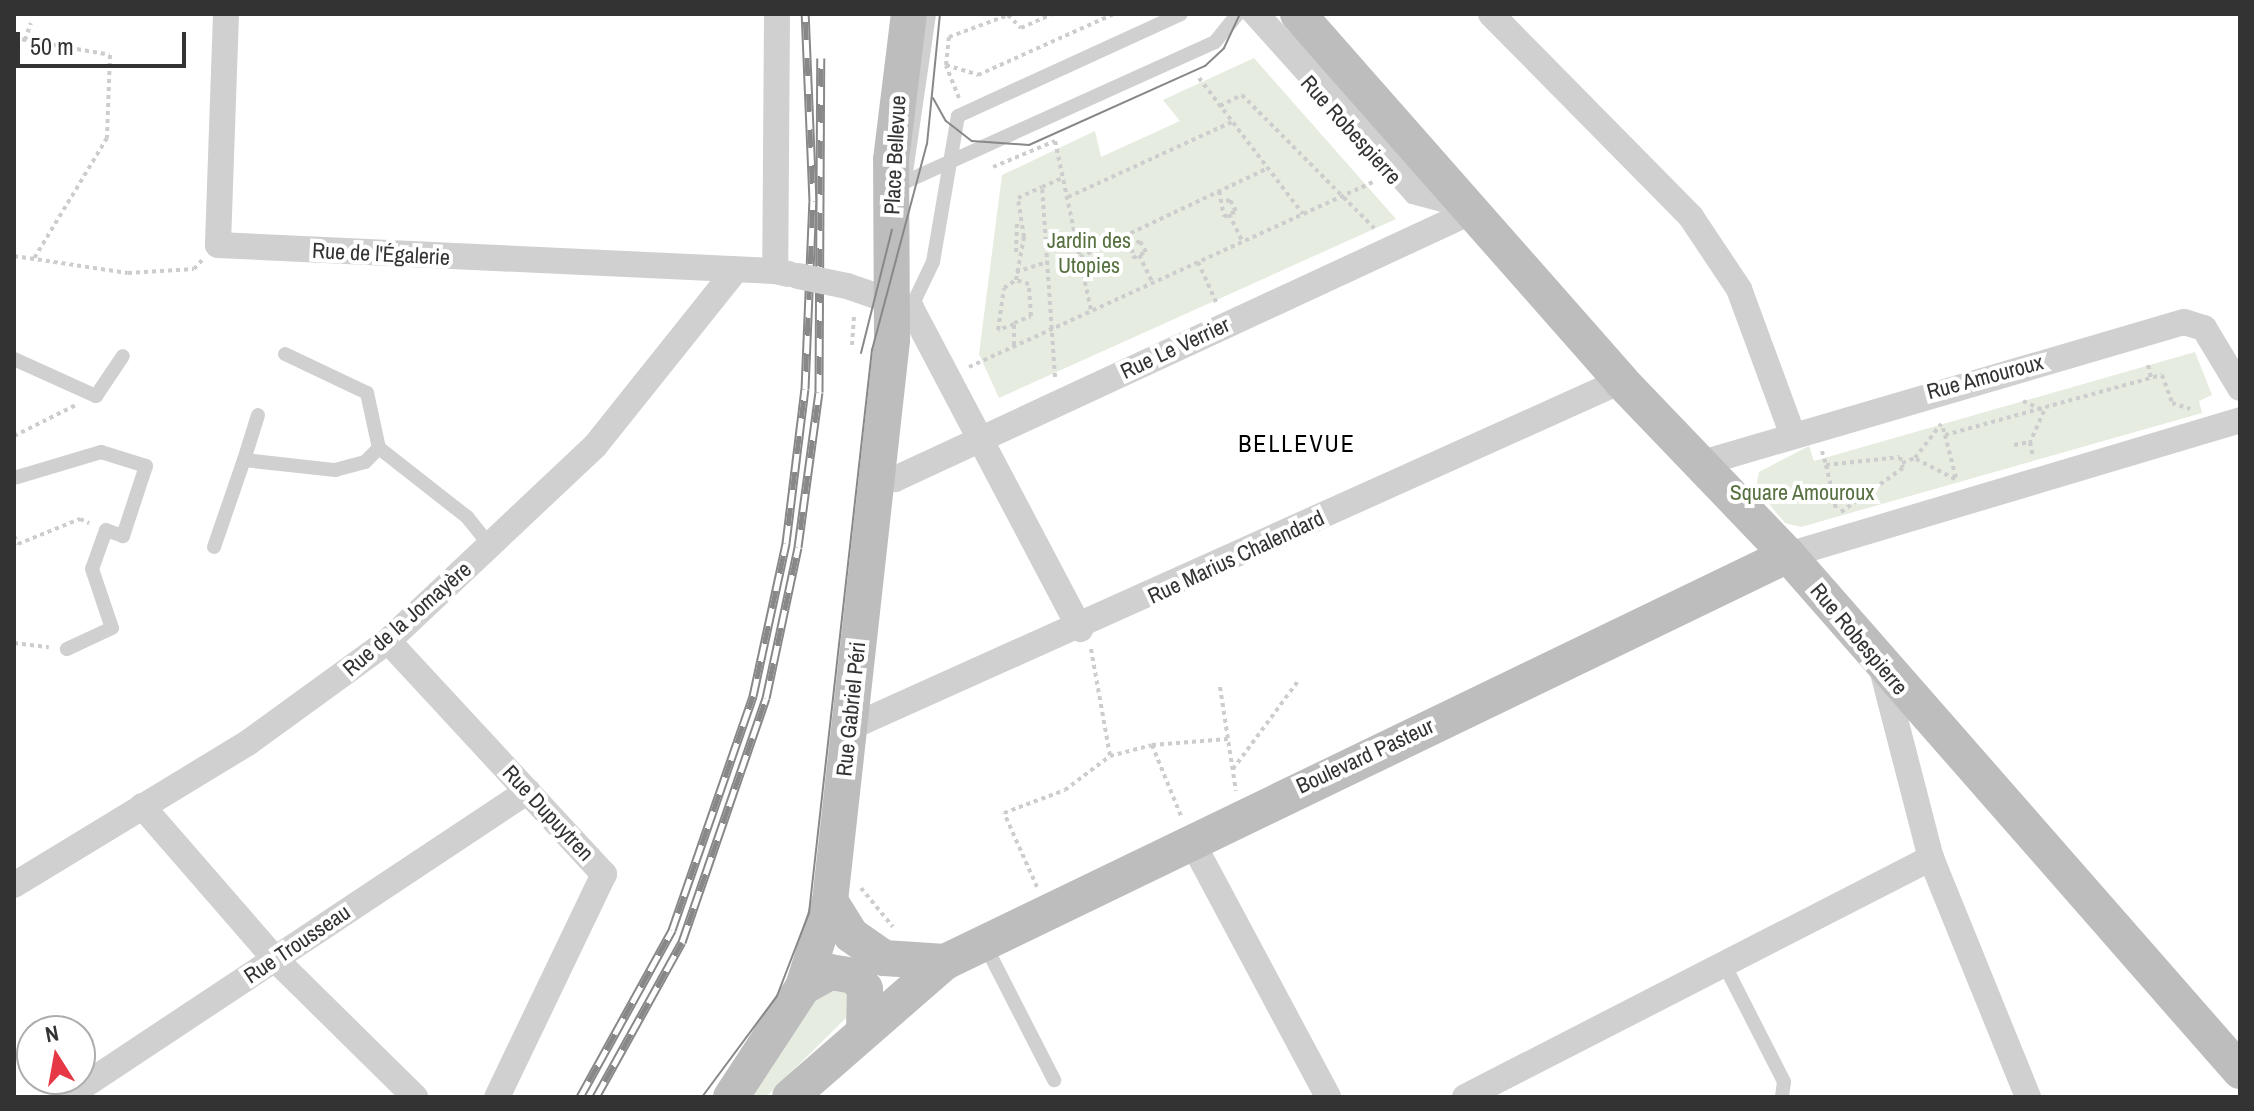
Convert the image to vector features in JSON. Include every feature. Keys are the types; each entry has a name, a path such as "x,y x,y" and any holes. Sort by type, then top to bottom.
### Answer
{"main road":[{"name":"Place Bellevue","path":"903,302 892,230 909,14"},
{"name":"Rue Robespierre","path":"1298,14 1621,381 1788,555 1881,665 2240,1071"},
{"name":"Rue Gabriel Péri","path":"731,1097 803,987 830,901 892,340 903,302"},
{"name":"Boulevard Pasteur","path":"790,1097 864,1029 945,962 1240,815 1788,555"},
{"name":"Boulevard Pasteur","path":"830,901 851,935 893,960 945,962"},
{"path":"803,987 830,972 855,976 865,989 864,1029"}],"street":[{"path":"218,245 226,14"},
{"path":"777,14 786,273"},
{"path":"1491,14 1691,217 1739,289 1792,433"},
{"name":"Rue Le Verrier","path":"876,481 895,479 1473,211"},
{"name":"Rue de l'Égalerie","path":"218,245 733,273 786,273 848,296 903,302"},
{"name":"Rue de la Jomayère","path":"14,885 249,742 388,641 595,446 733,273"},
{"path":"903,302 1080,629"},
{"name":"Rue Amouroux","path":"1699,464 1792,433 2184,322 2204,328 2240,388"},
{"name":"Rue Marius Chalendard","path":"849,728 1080,629 1621,381"},
{"path":"1788,555 2240,420"},
{"name":"Rue Dupuytren","path":"388,641 604,874 497,1097"},
{"path":"1881,665 1931,858 2028,1097"},
{"name":"Rue Trousseau","path":"67,1097 528,791"},
{"path":"142,806 275,959 415,1097"},
{"path":"1191,840 1328,1097"},
{"path":"1465,1097 1931,858"}],"lane":[{"path":"897,185 929,14"},
{"path":"903,302 933,262 952,128 968,109 1181,14"},
{"path":"897,185 1215,42 1238,14"},
{"name":"Rue Robespierre","path":"1248,14 1412,197 1473,211"},
{"name":"Rue Robespierre","path":"1264,14 1420,192 1473,211"},
{"path":"285,354 367,393 379,448 467,517 490,545"},
{"path":"14,359 96,396 123,356"},
{"path":"214,547 258,415"},
{"path":"244,460 335,470 365,462 379,448"},
{"path":"14,478 101,452 146,466 123,536 106,530 92,569 112,628 67,649"},
{"path":"984,943 1054,1080"},
{"path":"1724,964 1784,1082 1782,1097"}],"path":[{"path":"960,100 946,65 949,37 1008,15 1021,28 1053,14"},
{"path":"946,65 978,75 1114,14"},
{"path":"25,40 31,23"},
{"path":"1089,25 1095,38"},
{"path":"14,38 110,55 107,138 33,260"},
{"path":"1199,78 1303,214"},
{"path":"1220,106 1242,95 1379,233"},
{"path":"1068,197 1232,122"},
{"path":"993,167 1055,141 1091,311"},
{"path":"1080,257 1268,168"},
{"path":"1016,254 1024,237 1018,221 1018,198 1064,177"},
{"path":"963,370 1375,181"},
{"path":"1042,187 1055,380"},
{"path":"1219,191 1224,202 1230,200 1236,211 1229,214 1242,242"},
{"path":"1016,280 1016,254 1011,238 1018,221"},
{"path":"1130,233 1134,244 1140,241 1146,252 1139,255 1152,283"},
{"path":"14,256 128,273 194,269 218,245"},
{"path":"1016,272 1047,262"},
{"path":"1198,262 1214,297"},
{"path":"1016,280 1029,284 1031,316 998,330 1004,288 1016,280"},
{"path":"848,296 852,345"},
{"path":"1014,323 1014,346"},
{"path":"2148,365 2151,379"},
{"path":"1945,435 2044,411 2162,375 2172,403 2200,408"},
{"path":"14,436 96,396"},
{"path":"2023,401 2044,411"},
{"path":"2034,461 2030,442 2044,411"},
{"path":"1836,509 1902,463 1915,458 1942,426 1957,480 1915,458"},
{"path":"2014,445 2030,442"},
{"path":"1824,457 1838,517"},
{"path":"1826,465 1900,457 1902,463"},
{"path":"14,536 18,544 80,519 106,530"},
{"path":"1080,629 1092,651 1110,756"},
{"path":"14,643 67,649"},
{"path":"1233,769 1298,681"},
{"path":"1220,687 1240,815"},
{"path":"1048,910 1004,813 1065,790 1110,756 1152,745 1228,739"},
{"path":"1152,745 1191,840"},
{"path":"858,878 894,928 893,960"}],"green space":[{"name":"Jardin des Utopies","path":"1254,58 1396,219 999,398 979,354 1002,175 1095,131 1101,157 1180,121 1163,100"},
{"name":"Square Amouroux","path":"2195,352 2212,395 2199,401 2202,413 1801,527 1785,523 1756,488 1759,472 1809,446 1814,461"},
{"path":"818,990 847,992 853,1011 766,1097 749,1097"}],"tram line":[{"path":"702,1097 777,996 809,913 872,350 927,144 940,14"},
{"path":"933,98 946,121 972,141 1029,145 1205,66 1224,48 1240,14"},
{"path":"861,353 892,230"}],"railway":[{"path":"580,1097 672,930 753,696 786,543 805,389 813,201 805,14"},
{"path":"596,1097 682,942 766,698 798,547 819,392 821,58"}],"district":[{"name":"BELLEVUE","path":"1297,444"}]}
